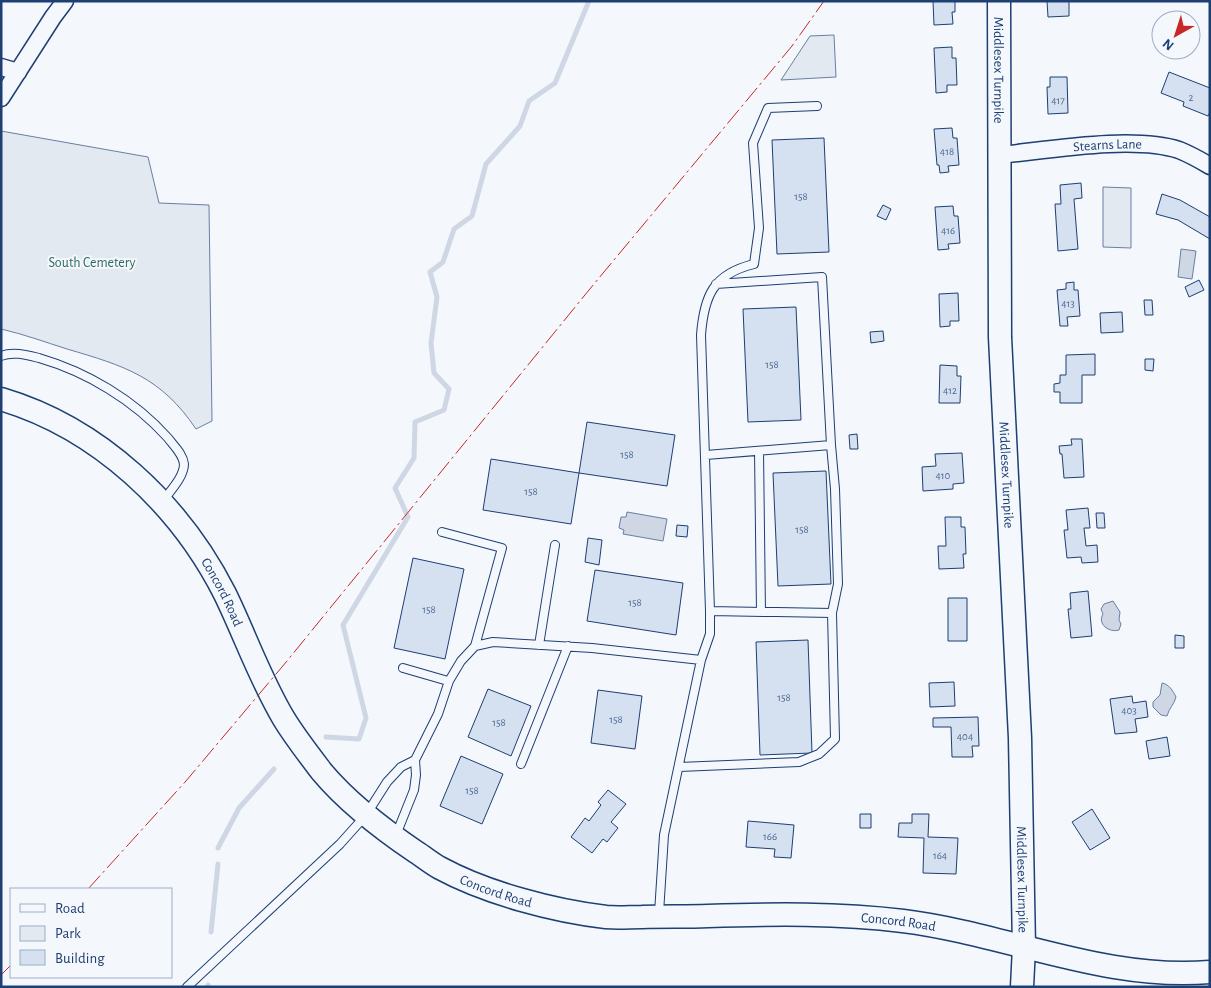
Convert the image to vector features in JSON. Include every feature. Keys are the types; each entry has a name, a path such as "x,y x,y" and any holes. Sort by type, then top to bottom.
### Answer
{"main road":[{"name":"Middlesex Turnpike","path":"999,1 1000,337 1020,738 1024,947 1022,987"},
{"name":"Concord Road","path":"1,399 40,414 95,445 144,483 162,502 196,544 210,567 285,721 323,773 366,815 395,838 440,868 492,890 554,908 608,917 837,915 933,926 1106,967 1133,971 1210,972"}],"street":[{"path":"1,98 65,1"},
{"path":"1,67 18,72"},
{"name":"Stearns Lane","path":"1000,155 1096,145 1135,144 1180,150 1210,166"}],"lane":[{"path":"659,916 664,834 701,660 710,634 701,335 703,312 716,284 732,271 754,264 759,228 753,143 768,108 816,106"},
{"path":"679,767 799,762 819,754 835,739 832,613 838,584 835,489 822,277 716,284"},
{"path":"1,356 11,353 34,357 83,374 124,400 155,425 178,450 184,466 179,479 162,502"},
{"path":"706,455 831,445"},
{"path":"759,450 761,612"},
{"path":"395,838 414,790 415,760 438,714 448,682 461,661 475,646 502,548 442,532"},
{"path":"539,644 555,545"},
{"path":"710,611 832,613"},
{"path":"475,646 493,642 539,644 701,660"},
{"path":"521,764 568,646"},
{"path":"403,668 448,682"},
{"path":"188,987 340,844 366,815 387,782 401,767 415,760"}],"green space":[{"path":"834,35 836,77 781,80 810,36"},
{"name":"South Cemetery","path":"1,131 148,157 159,203 209,205 212,421 196,429 183,411 169,397 155,385 140,376 107,361 1,329"},
{"path":"1103,187 1131,188 1131,248 1103,247"}],"shaded area":[{"path":"1181,249 1196,251 1192,279 1178,277"},
{"path":"627,512 667,519 663,541 623,534 624,530 619,528 621,517 626,517"},
{"path":"1113,601 1120,612 1119,620 1121,624 1119,630 1115,631 1108,629 1103,624 1101,609 1104,604"},
{"path":"1162,683 1169,686 1176,697 1167,716 1161,715 1153,707 1153,702 1160,695"}],"building":[{"path":"933,1 955,1 955,12 952,12 953,24 934,25"},
{"path":"1047,1 1069,1 1069,16 1048,17"},
{"path":"952,47 952,58 956,58 957,85 947,85 947,92 936,93 934,48"},
{"path":"1169,72 1210,88 1210,112 1208,116 1183,106 1184,102 1161,93"},
{"path":"1050,77 1067,77 1068,113 1048,114 1047,87 1050,87"},
{"path":"952,128 953,138 957,138 959,165 948,166 949,172 940,173 939,165 937,165 934,129"},
{"path":"824,138 829,252 777,254 772,140"},
{"path":"1081,183 1082,198 1074,199 1078,249 1058,251 1055,204 1061,204 1060,185"},
{"path":"1162,194 1180,200 1210,217 1210,239 1178,220 1156,214"},
{"path":"883,205 891,209 886,220 877,216"},
{"path":"953,206 954,216 958,216 960,243 948,244 949,249 938,250 935,207"},
{"path":"1199,280 1204,290 1189,297 1185,287"},
{"path":"1074,282 1074,290 1078,290 1080,316 1067,317 1068,326 1060,326 1057,290 1066,289 1066,283"},
{"path":"958,293 959,321 950,321 950,326 940,327 939,294"},
{"path":"1144,300 1152,300 1153,315 1145,315"},
{"path":"796,307 801,420 748,422 743,309"},
{"path":"1122,312 1123,332 1101,333 1100,313"},
{"path":"883,331 884,341 871,343 870,332"},
{"path":"1095,354 1095,375 1082,375 1082,403 1060,403 1060,392 1054,392 1054,384 1060,383 1060,375 1066,375 1066,355"},
{"path":"1145,359 1154,359 1153,371 1145,370"},
{"path":"940,365 957,366 957,376 961,376 960,403 939,403"},
{"path":"587,422 675,435 667,486 579,473"},
{"path":"857,434 858,449 850,449 849,435"},
{"path":"1071,439 1082,439 1084,477 1064,478 1062,454 1060,454 1059,446 1072,445"},
{"path":"962,453 964,483 953,484 953,489 923,491 922,467 936,466 935,454"},
{"path":"491,459 579,473 571,524 483,510"},
{"path":"826,471 831,584 778,586 773,473"},
{"path":"1088,508 1090,528 1084,528 1086,546 1097,545 1098,562 1082,563 1081,557 1067,558 1064,530 1068,530 1066,510"},
{"path":"1096,513 1104,513 1105,528 1097,528"},
{"path":"945,517 961,517 961,527 965,527 966,554 963,554 964,568 939,569 938,546 946,546"},
{"path":"677,525 688,526 687,537 676,536"},
{"path":"588,538 602,540 599,565 585,562"},
{"path":"413,558 464,569 445,659 394,648"},
{"path":"595,570 683,583 676,635 587,621"},
{"path":"1088,591 1092,636 1071,638 1068,609 1071,609 1070,593"},
{"path":"948,598 967,598 967,641 948,641"},
{"path":"1175,635 1184,636 1184,648 1175,648"},
{"path":"808,640 812,753 760,755 756,642"},
{"path":"954,682 955,706 930,707 929,683"},
{"path":"488,689 531,706 511,756 468,737"},
{"path":"598,690 642,696 635,749 591,743"},
{"path":"1132,696 1133,703 1146,701 1148,717 1135,719 1137,732 1115,734 1110,699"},
{"path":"978,717 979,746 972,746 973,757 952,757 951,727 933,727 933,718"},
{"path":"1167,737 1170,756 1149,759 1146,741"},
{"path":"461,756 503,774 482,824 440,806"},
{"path":"608,790 626,804 611,822 618,828 607,842 603,839 592,853 571,837 585,818 589,821 601,805 598,802"},
{"path":"1092,809 1110,838 1090,850 1072,822"},
{"path":"860,814 871,814 871,828 860,828"},
{"path":"912,814 929,814 928,837 958,838 956,874 923,873 924,838 898,837 899,823 912,823"},
{"path":"748,821 794,825 791,858 774,857 775,849 746,847"}],"waterway":[{"path":"326,737 359,739 366,718 343,625 408,517 395,488 414,458 415,422 444,410 449,389 434,373 431,343 437,297 430,272 443,262 454,229 472,216 486,164 520,126 529,101 555,83 589,1"},
{"path":"218,848 239,808 274,769"},
{"path":"211,932 218,864"}],"power":[{"path":"89,888 186,781 287,661 589,290 792,46 824,1"},
{"path":"1,975 10,966"}]}
